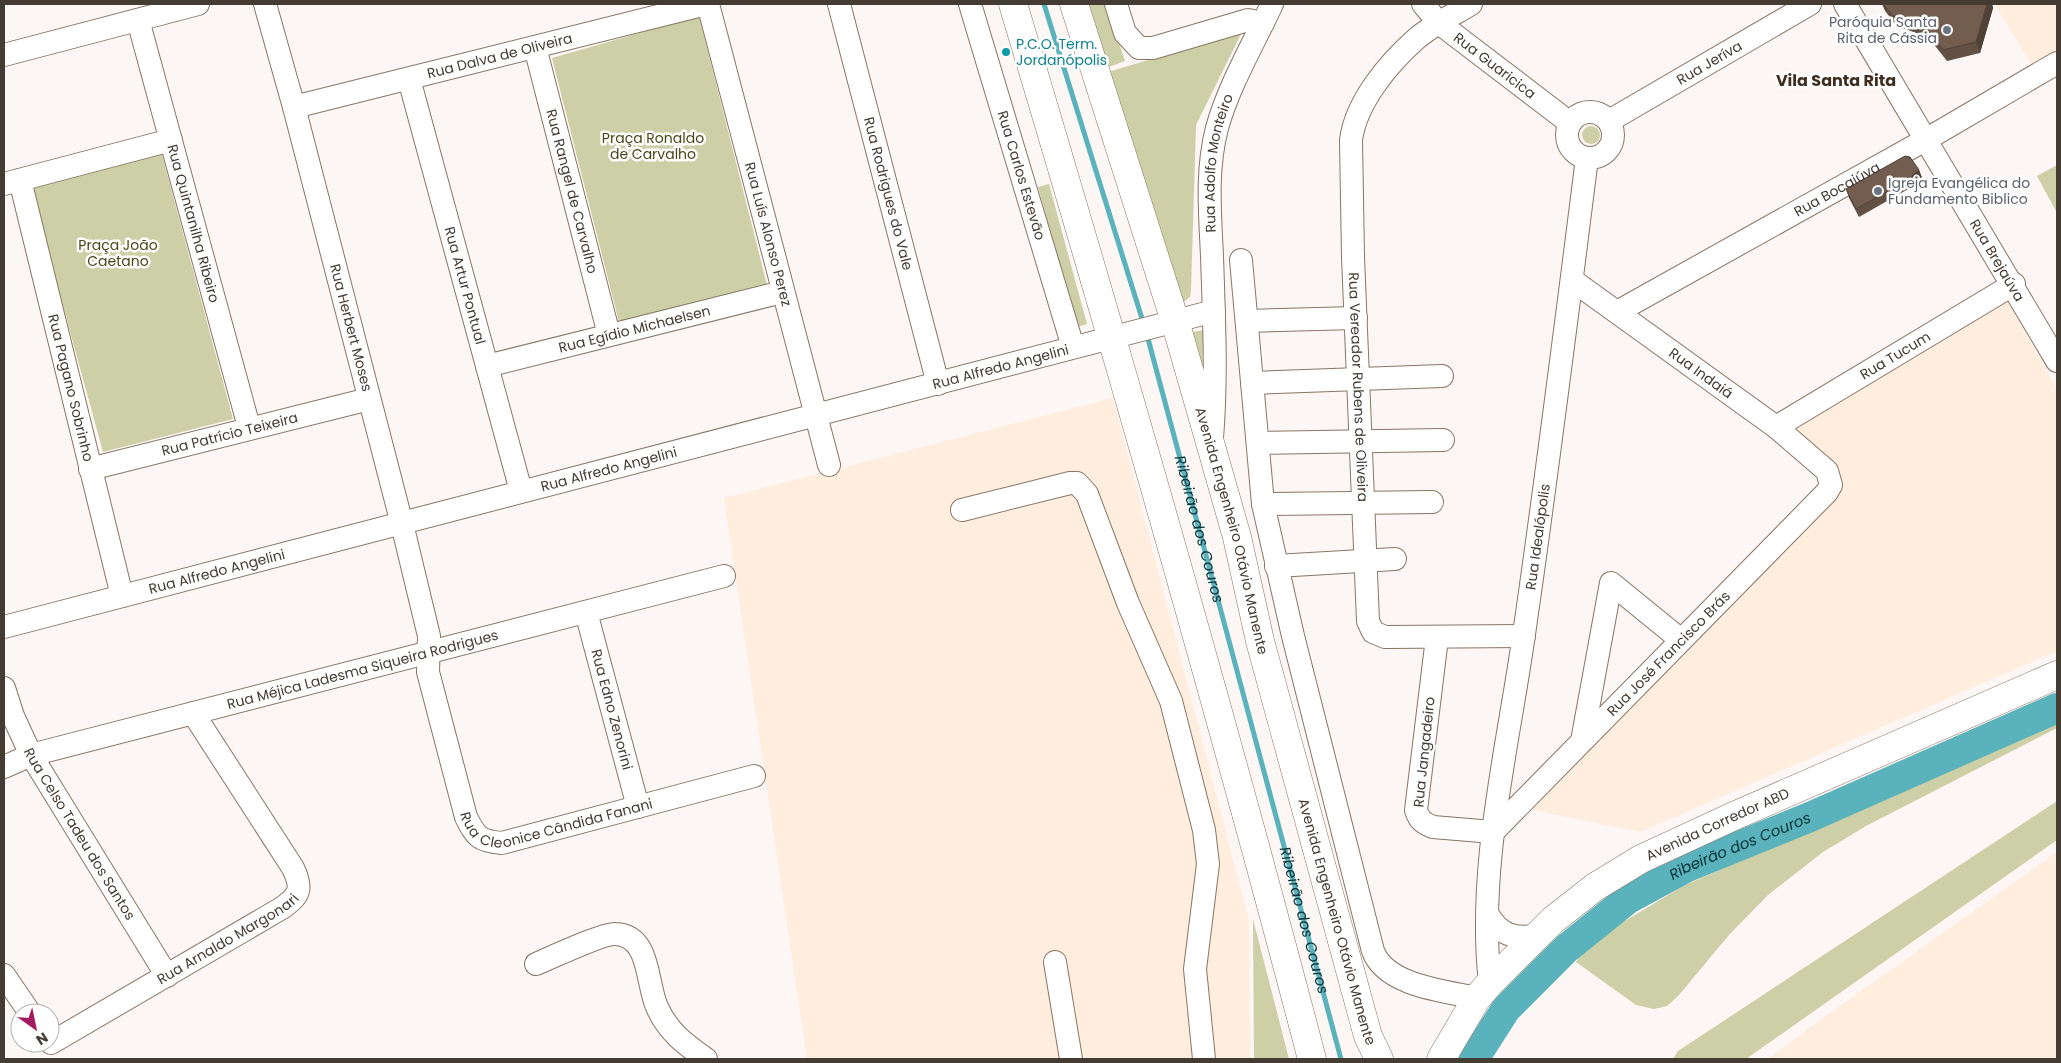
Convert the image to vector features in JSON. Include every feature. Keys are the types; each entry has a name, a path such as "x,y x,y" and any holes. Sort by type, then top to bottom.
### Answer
{"main road":[{"path":"1013,4 1120,335 1312,1059"},
{"name":"Avenida Engenheiro Otávio Manente","path":"1074,4 1168,322 1211,446 1236,537 1260,641 1368,1036 1379,1059"},
{"name":"Avenida Corredor ABD","path":"1441,1059 1483,990 1553,920 1595,887 1641,859 2057,674"}],"street":[{"path":"4,55 198,4"},
{"name":"Rua Herbert Moses","path":"265,4 294,107 402,524 429,636 428,653"},
{"name":"Rua Dalva de Oliveira","path":"294,107 707,4"},
{"name":"Rua Luís Alonso Perez","path":"707,4 829,464"},
{"name":"Rua Rodrigues do Vale","path":"840,4 938,384"},
{"name":"Rua Carlos Estevão","path":"970,4 1073,347"},
{"name":"Rua Adolfo Monteiro","path":"1116,4 1125,33 1133,45 1138,48 1153,48 1257,13"},
{"name":"Rua Guaricica","path":"1423,4 1439,23 1570,123"},
{"name":"Rua Vereador Rubens de Oliveira","path":"1471,4 1417,38 1392,64 1362,105 1353,123 1351,140 1356,318 1360,380 1368,621 1373,632 1384,637 1524,636"},
{"name":"Rua Jeríva","path":"1609,121 1810,4"},
{"name":"Rua Brejaúva","path":"1845,4 2014,284 2057,361"},
{"name":"Rua Adolfo Monteiro","path":"1211,446 1214,406 1214,311 1209,192 1213,149 1223,109 1257,13"},
{"name":"Rua Quintanilha Ribeiro","path":"138,20 250,427"},
{"name":"Rua Rangel de Carvalho","path":"535,47 609,334"},
{"name":"Rua Bocaiúva","path":"1617,312 1927,139 2057,63"},
{"name":"Rua Artur Pontual","path":"409,78 521,491"},
{"path":"1589,112 1604,116 1609,121 1614,136 1612,144 1602,155 1587,158 1574,152 1569,146 1567,138 1570,123 1582,113 1589,112"},
{"path":"12,182 171,140"},
{"name":"Rua Idealópolis","path":"1483,990 1487,957 1493,832 1524,636 1587,158"},
{"name":"Rua Pagano Sobrinho","path":"12,182 90,469 122,596"},
{"name":"Avenida Engenheiro Otávio Manente","path":"1241,260 1264,504 1276,566 1376,958 1385,968 1404,981 1483,990"},
{"name":"Rua Indaiá","path":"1572,280 1776,427 1827,471"},
{"name":"Rua Tucum","path":"1776,427 2014,284"},
{"name":"Rua Egídio Michaelsen","path":"487,366 782,292"},
{"name":"Rua Alfredo Angelini","path":"4,624 122,596 402,524 521,491 1214,311"},
{"path":"1247,321 1356,318"},
{"path":"1252,383 1442,376"},
{"name":"Rua Patrício Teixeira","path":"90,469 369,398"},
{"path":"1258,443 1443,440"},
{"name":"Rua José Francisco Brás","path":"1493,832 1827,492 1831,485 1827,471"},
{"path":"962,510 1070,482 1077,484 1087,494 1128,603 1171,701 1204,830 1208,864 1195,969 1204,1059"},
{"path":"1264,504 1432,502"},
{"path":"1276,566 1395,559"},
{"name":"Rua Méjica Ladesma Siqueira Rodrigues","path":"4,767 31,755 193,712 724,576"},
{"path":"1582,742 1611,584 1681,640"},
{"name":"Rua Edno Zenorini","path":"586,612 638,807"},
{"name":"Rua Jangadeiro","path":"1437,638 1416,810 1418,818 1424,824 1433,827 1493,832"},
{"name":"Rua Cleonice Cândida Fanani","path":"428,653 428,672 466,817 473,832 484,842 502,843 754,776"},
{"name":"Rua Celso Tadeu dos Santos","path":"4,688 13,716 31,755 167,976"},
{"name":"Rua Arnaldo Margonari","path":"60,1044 167,976 293,901 299,892 299,880 293,868 193,712"},
{"path":"1488,915 1497,929 1506,935 1518,938 1536,936"},
{"path":"536,964 613,934 629,936 639,947 656,1007 676,1038 706,1059"},
{"path":"1054,962 1070,1059"},
{"path":"4,975 23,1003"}],"shaded area":[{"path":"1995,4 2057,4 2057,56 2034,69"},
{"path":"2006,298 2057,390 2057,651 1640,832 1523,808 1841,482 1838,469 1787,426"},
{"path":"1113,398 1249,921 1250,1059 807,1059 724,498"},
{"path":"2057,852 2057,1059 1768,1059 1819,1021"}],"green space":[{"path":"1085,4 1106,4 1125,61 1106,68"},
{"name":"Praça Ronaldo de Carvalho","path":"699,16 767,285 619,322 552,58"},
{"path":"1242,32 1196,125 1191,290 1190,297 1184,302 1174,297 1108,72"},
{"path":"1587,126 1595,126 1600,131 1598,142 1587,144 1582,139 1582,131"},
{"name":"Praça João Caetano","path":"161,151 233,419 103,452 31,189"},
{"path":"2057,165 2057,213 2037,176"},
{"path":"1049,184 1087,324 1077,327 1038,187"},
{"path":"1203,330 1202,386 1187,333"},
{"path":"2057,716 2057,728 1866,826 1823,852 1768,895 1729,935 1679,995 1667,1006 1654,1009 1636,1005 1576,962 1584,949 1603,934 1685,885 1842,817"},
{"path":"2057,801 2057,840 1746,1059 1673,1059 1678,1051"},
{"path":"1253,919 1289,1059 1254,1059"}],"building":[{"name":"Paróquia Santa Rita de Cássia","path":"1883,4 1987,4 1976,42 1943,50 1928,31 1915,23 1893,16"},
{"name":"Igreja Evangélica do Fundamento Biblico","path":"1905,156 1910,157 1919,170 1907,180 1856,209 1846,189"}],"waterway":[{"name":"Ribeirão dos Couros","path":"1044,4 1144,325"},
{"name":"Ribeirão dos Couros","path":"1147,335 1341,1059"},
{"name":"Ribeirão dos Couros","path":"1474,1059 1506,1009 1567,948 1628,899 1687,867 1810,817 2057,708"}],"place":[{"name":"Paróquia Santa Rita de Cássia","path":"1947,30"},
{"name":"P.C.O. Term. Jordanópolis","path":"1006,52"},
{"name":"Igreja Evangélica do Fundamento Biblico","path":"1878,191"}],"district":[{"name":"Vila Santa Rita","path":"1836,80"}]}
